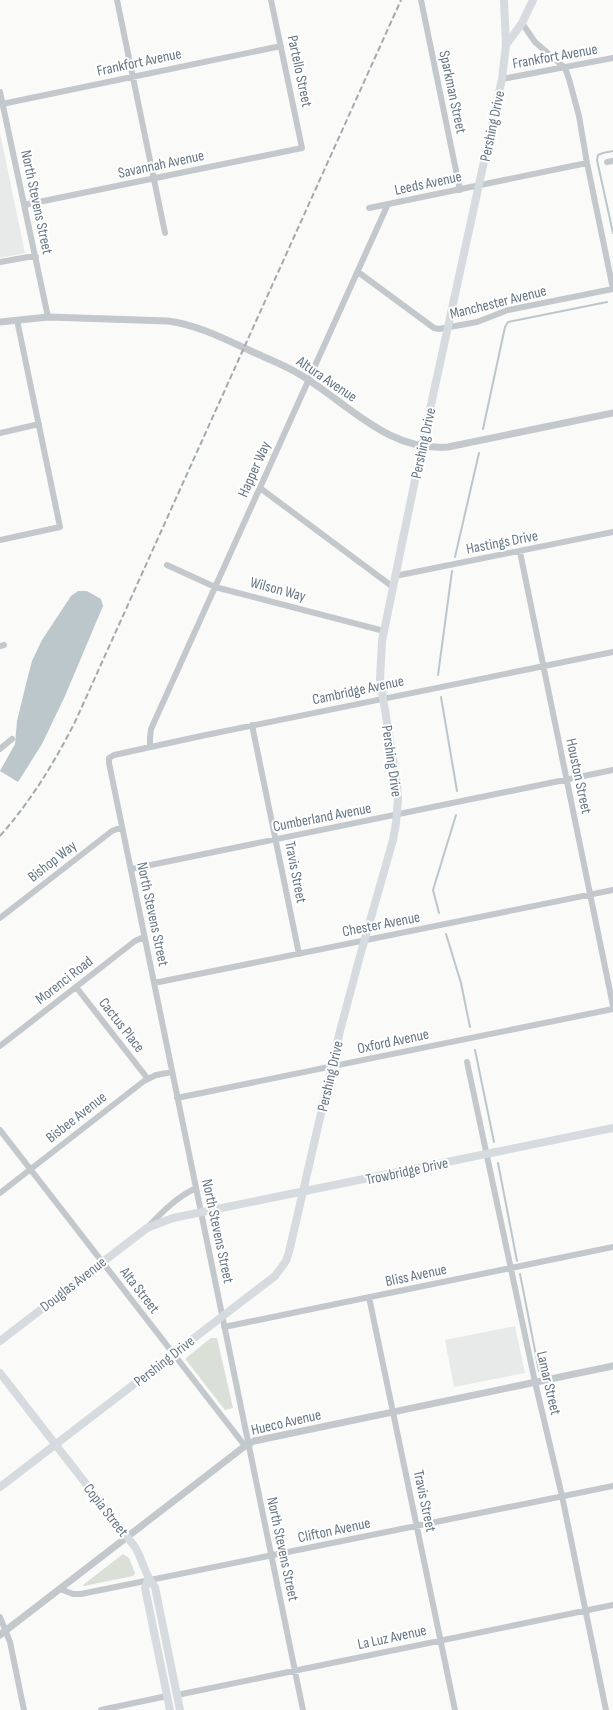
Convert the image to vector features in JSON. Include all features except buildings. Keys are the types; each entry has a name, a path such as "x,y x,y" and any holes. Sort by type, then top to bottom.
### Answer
{"main road":[{"path":"504,0 506,45"},
{"name":"Pershing Drive","path":"0,1487 275,1276 281,1269 289,1252 332,1066 364,941 393,840 397,815 397,784 383,698 380,664 384,631 422,446 449,328 502,79 506,45 522,23 533,0"},
{"name":"Trowbridge Drive","path":"201,1213 613,1128"},
{"name":"Douglas Avenue","path":"0,1341 147,1228 173,1218 201,1213"},
{"name":"Copia Street","path":"0,1373 128,1537 140,1556 148,1580 154,1587 180,1710"},
{"name":"Copia Street","path":"148,1580 145,1588 170,1710"}],"street":[{"path":"117,0 165,233"},
{"name":"Partello Street","path":"271,0 302,148"},
{"name":"Sparkman Street","path":"421,0 460,190"},
{"path":"522,23 536,42 565,68 569,79 579,116 587,164 613,289"},
{"name":"Frankfort Avenue","path":"2,104 281,46"},
{"name":"Frankfort Avenue","path":"502,79 613,58"},
{"name":"North Stevens Street","path":"0,92 48,317"},
{"name":"Savannah Avenue","path":"24,205 302,148"},
{"name":"Leeds Avenue","path":"369,208 587,164"},
{"name":"Happer Way","path":"150,747 151,729 388,204"},
{"path":"0,262 28,257 36,258"},
{"name":"Manchester Avenue","path":"358,272 434,328 439,329 477,322 508,310 613,289"},
{"name":"Altura Avenue","path":"0,322 48,317 168,321 184,323 291,369 309,380 366,422 398,440 422,446 437,448 448,447 613,413"},
{"path":"0,540 60,527 17,320"},
{"path":"0,433 39,424"},
{"path":"260,488 393,587"},
{"name":"Hastings Drive","path":"395,576 520,552 613,532"},
{"name":"Houston Street","path":"520,552 613,1008"},
{"name":"Wilson Way","path":"167,565 215,586 384,631"},
{"name":"Cambridge Avenue","path":"109,758 114,755 252,725 613,652"},
{"name":"Travis Street","path":"252,725 299,954"},
{"path":"0,748 12,739"},
{"name":"North Stevens Street","path":"109,758 144,937 222,1316 246,1445 303,1710"},
{"name":"Cumberland Avenue","path":"131,869 613,770"},
{"name":"Bishop Way","path":"0,918 112,831 122,827"},
{"name":"Chester Avenue","path":"154,983 613,890"},
{"name":"Morenci Road","path":"0,1046 135,941 144,937"},
{"name":"Cactus Place","path":"76,987 148,1079"},
{"name":"Oxford Avenue","path":"177,1098 613,1008"},
{"name":"Lamar Street","path":"467,1062 535,1382 562,1496 606,1710"},
{"name":"Bisbee Avenue","path":"0,1193 148,1079 172,1072"},
{"name":"Alta Street","path":"0,1130 173,1354 246,1445"},
{"name":"Douglas Avenue","path":"147,1228 164,1210 189,1191 196,1188"},
{"name":"Bliss Avenue","path":"224,1327 613,1247"},
{"name":"Travis Street","path":"369,1297 454,1710"},
{"name":"Hueco Avenue","path":"0,1635 246,1445 261,1439 613,1366"},
{"name":"Clifton Avenue","path":"60,1589 73,1594 81,1594 613,1486"},
{"name":"La Luz Avenue","path":"177,1695 613,1605"},
{"path":"0,1617 7,1630 24,1710"},
{"path":"101,1710 167,1696"}],"shaded area":[{"path":"0,133 25,253 0,258"},
{"path":"78,591 87,591 101,599 103,606 65,696 42,744 18,782 0,771 15,744 17,721 32,661 42,640 71,596"},
{"path":"515,1326 525,1373 454,1387 445,1340"},
{"path":"211,1338 217,1338 233,1408 225,1410 186,1360 186,1358"},
{"path":"123,1554 129,1558 135,1573 133,1576 83,1585"}],"waterway":[{"path":"613,151 598,155 597,160 613,233"},
{"path":"483,429 505,327 508,322 607,302"},
{"path":"455,557 479,453"},
{"path":"438,675 452,571"},
{"path":"441,697 457,791"},
{"path":"439,913 433,890 456,815"},
{"path":"446,934 461,983 470,1027"},
{"path":"475,1050 494,1142"},
{"path":"498,1163 517,1261"},
{"path":"520,1274 539,1371"}],"railway":[{"path":"0,836 32,795 59,752 75,722 401,0"}]}
